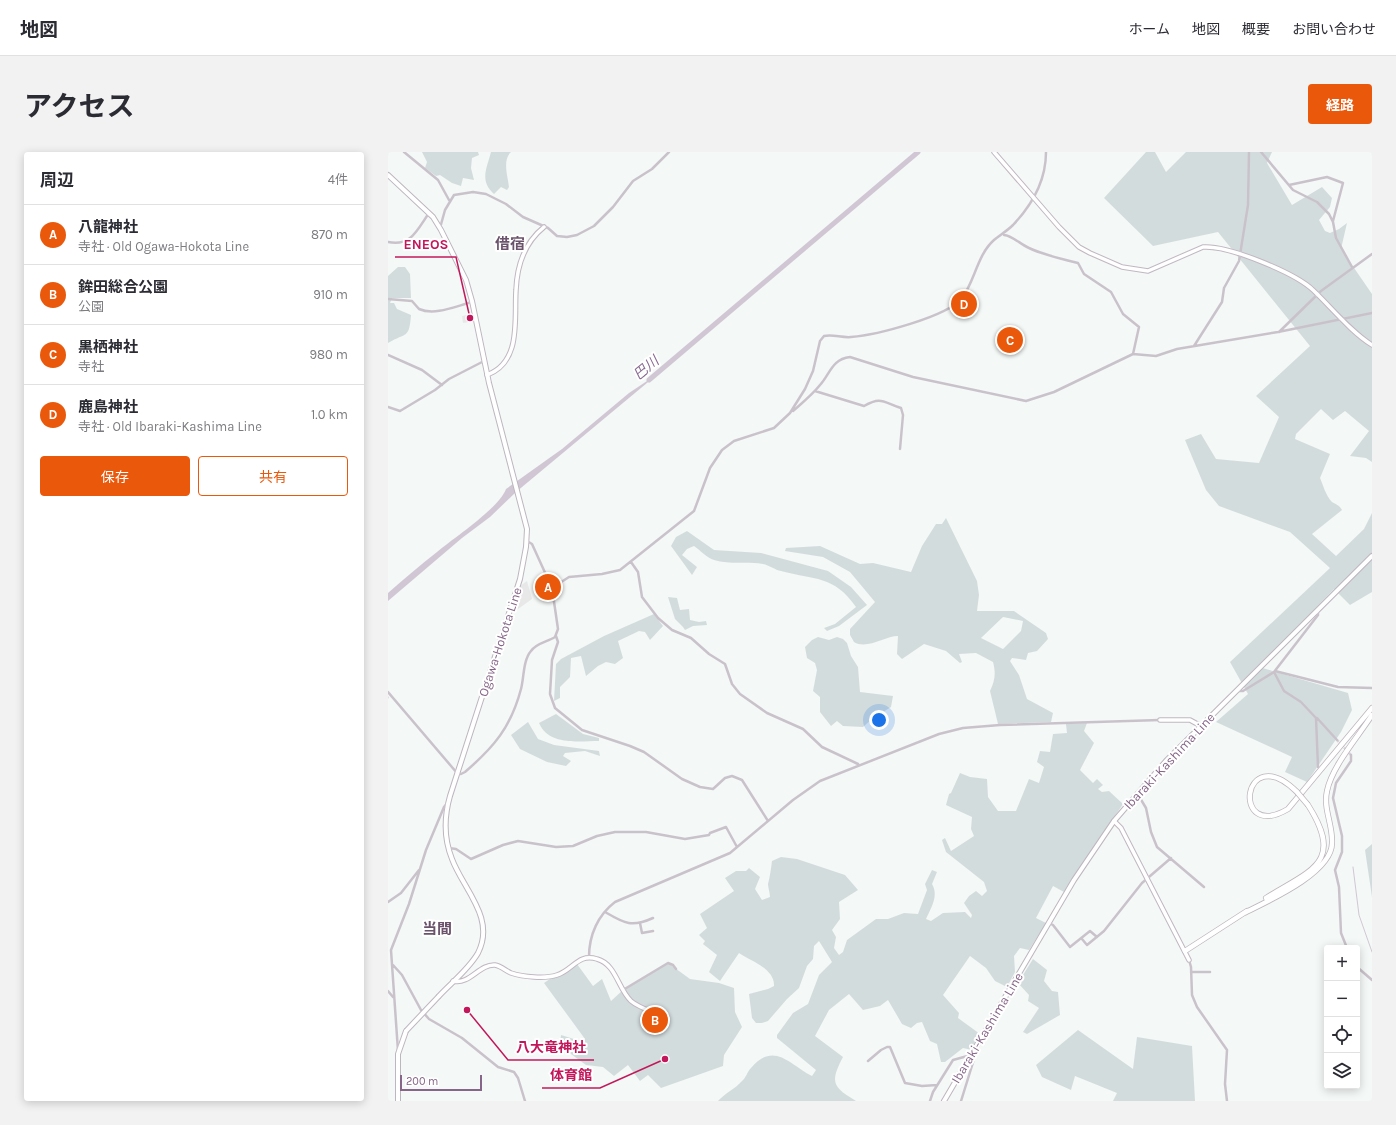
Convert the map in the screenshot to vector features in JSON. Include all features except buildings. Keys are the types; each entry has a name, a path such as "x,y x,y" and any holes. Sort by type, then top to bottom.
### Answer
{"highway":[{"path":"1185,951 1303,875 1315,866 1322,858 1324,848 1322,835 1308,805 1297,792 1283,780 1265,776 1252,786 1248,795 1254,810 1264,816 1276,815 1288,809 1356,729 1372,708"},
{"path":"1244,913 1299,882 1320,866 1330,854 1332,844 1326,803 1329,784 1336,769 1372,715"}],"main road":[{"name":"Ogawa-Hokota Line","path":"388,174 430,213 440,228 466,280 487,375 525,518 527,541 520,579 448,802 446,826 449,848 454,865 478,908 483,929 478,953 406,1032 398,1051 398,1101"},
{"name":"Ibaraki-Kashima Line","path":"944,1099 1083,865 1114,821 1137,793 1201,726 1372,556"}],"street":[{"path":"404,152 438,180 450,201"},
{"path":"440,228 454,194 475,192 486,194 506,204 523,217 548,228 557,236 562,237 577,235 589,230 613,208 633,181 652,169 669,152"},
{"path":"994,152 1032,198 1079,247 1106,260 1133,270 1148,272 1203,247 1220,247 1241,254 1295,277 1372,345"},
{"path":"790,413 805,389 813,371 822,338 827,336 850,338 882,332 915,323 952,307 962,299 989,246 1019,218 1041,183 1046,152"},
{"path":"1194,346 1222,302 1224,288 1239,261 1241,254 1241,242 1248,206 1249,152"},
{"path":"1261,152 1293,190 1308,197 1325,209 1333,222 1336,238 1352,267"},
{"path":"1289,185 1327,178 1343,183 1333,222"},
{"path":"388,242 399,244 408,241 430,213"},
{"path":"487,375 501,366 511,351 515,332 516,290 519,266 529,244 544,227"},
{"path":"1003,234 1008,235 1028,248 1060,259 1078,263 1084,274 1111,292 1123,314 1139,327 1133,354"},
{"path":"1278,332 1317,295 1352,267 1372,254"},
{"path":"388,299 412,300 419,309 428,311 443,310 472,302"},
{"path":"552,588 566,577 620,570 631,562 696,509 699,492 710,468 722,450 734,441 774,428 822,384 828,371 843,358 850,357 913,377 1026,401 1054,392 1133,354 1156,356 1177,349 1278,332 1372,313"},
{"path":"388,355 414,365 442,384"},
{"path":"388,407 400,411 455,375 484,361"},
{"path":"815,391 864,406 872,400 880,400 901,408 903,415 900,449"},
{"path":"527,541 532,544 552,588 558,627 556,636 558,642 552,660 550,694 555,708 582,730 644,752 682,779 700,787 713,789 725,778 732,776 742,780 768,820"},
{"path":"631,562 638,572 642,596 658,618 672,630 691,638 708,654 725,664 732,684 740,694 767,713 803,729 822,747 858,765"},
{"path":"1237,691 1243,691 1274,671 1318,615 1318,611"},
{"path":"388,692 457,773 461,774 484,756 501,736 511,718 529,652 535,646 556,636"},
{"path":"1274,671 1338,688 1372,688"},
{"path":"1274,671 1284,691 1301,702 1337,740"},
{"path":"1316,718 1318,767"},
{"path":"589,957 592,934 598,920 612,905 623,898 722,856 737,847 768,820 812,786 858,765 939,734 963,728 1006,724 1192,720 1201,726"},
{"path":"1346,945 1340,928 1339,887 1335,870 1342,852 1342,836 1333,798 1336,783 1351,761 1351,755"},
{"path":"1137,793 1146,808 1151,832 1157,847 1204,887"},
{"path":"398,1051 391,953 392,944 409,904 444,807 448,802"},
{"path":"1114,821 1121,828 1189,960 1192,995 1197,1008 1227,1050 1228,1057 1225,1084 1227,1101"},
{"path":"449,848 456,849 471,859 503,845 518,841 550,847 563,847 573,846 604,834 639,831 677,838 693,839 709,835 710,833 726,827 737,847"},
{"path":"1082,939 1087,945 1097,937 1147,879 1170,858"},
{"path":"388,902 401,893 420,870"},
{"path":"605,912 627,924 640,923 652,918"},
{"path":"1049,922 1053,925 1068,947 1074,946 1091,931 1097,937"},
{"path":"640,923 642,932 653,931"},
{"path":"453,981 459,982 469,978 485,968 494,965 522,975 555,976 576,961 589,957 602,960 605,963 630,1001 664,1017"},
{"path":"624,990 668,963 673,965 676,969"},
{"path":"393,965 402,975 421,1010 429,1019 462,1038 498,1067 514,1072 518,1078 525,1101"},
{"path":"1360,970 1372,980"},
{"path":"1191,972 1210,972"},
{"path":"388,991 394,997"},
{"path":"868,1061 881,1050 888,1047 890,1048 905,1083 922,1086 937,1085"},
{"path":"930,1101 937,1085 953,1060 972,1054 975,1056 961,1101"}],"shaded area":[{"path":"422,152 478,152 479,155 472,158 471,168 474,180 463,178 461,186 452,183 440,175 436,176 425,168 427,162"},
{"path":"491,152 511,152 508,155 506,164 509,187 507,190 501,187 494,194 489,189 485,179"},
{"path":"1146,152 1155,152 1166,172 1186,152 1272,152 1267,163 1292,205 1322,187 1332,198 1330,207 1319,220 1325,231 1330,233 1347,223 1341,249 1372,294 1372,462 1366,458 1350,456 1369,431 1345,411 1333,420 1321,409 1296,434 1295,439 1330,454 1320,478 1330,500 1342,510 1312,534 1336,556 1364,529 1372,513 1372,592 1350,605 1334,589 1259,667 1348,693 1352,710 1341,732 1307,782 1285,772 1292,757 1216,722 1248,694 1230,662 1330,568 1290,532 1219,506 1206,490 1185,440 1201,434 1216,459 1259,463 1279,417 1256,396 1310,346 1218,232 1153,246 1104,198"},
{"path":"398,267 405,267 410,274 411,298 392,298 390,303 394,303 397,309 411,315 410,323 406,334 388,343 388,276"},
{"path":"473,314 474,321 463,323 462,316"},
{"path":"659,373 516,492 490,517 462,538 388,601 388,593 424,562 476,522 495,505 502,497 506,489 562,449 629,393"},
{"path":"946,518 977,581 979,595 977,611 1014,611 1046,633 1048,639 1037,651 1028,653 1026,660 1012,658 1010,661 1019,675 1027,699 1053,713 1051,722 998,724 990,691 994,677 993,662 976,653 959,654 962,662 960,663 946,651 924,644 902,659 897,654 898,636 870,644 859,644 854,642 850,635 850,629 875,602 850,572 823,557 785,551 786,548 820,546 860,564 873,563 911,572 922,546 936,524 942,524","holes":["1003,617 1023,621 1021,631 1003,649 981,638"]},
{"path":"687,531 714,550 761,553 828,571 851,587 867,605 839,626 827,631 824,628 835,624 856,607 840,589 823,580 793,574 768,565 714,560 706,556 694,546 687,549 682,555 697,567 692,575 671,546 676,537"},
{"path":"527,581 532,599 511,614 520,586"},
{"path":"668,597 677,598 680,610 689,609 690,620 699,622 706,621 707,625 693,626 685,630 675,619"},
{"path":"654,614 663,626 650,640 645,632 639,631 618,641 623,658 615,664 606,662 598,666 586,676 581,656 571,658 570,677 560,687 560,698 554,701 556,664 561,659 604,636"},
{"path":"818,637 829,640 837,637 843,639 847,643 851,656 858,667 860,692 893,696 891,707 872,719 863,727 843,726 837,721 831,726 820,712 820,697 813,691 817,670 815,663 807,658 805,647 812,640"},
{"path":"556,714 583,734 599,738 599,741 565,741 550,736 539,723"},
{"path":"528,722 538,739 554,745 599,751 600,756 585,751 565,753 563,756 571,761 566,766 547,762 520,749 511,735"},
{"path":"1087,723 1084,731 1094,743 1080,770 1093,783 1097,779 1103,785 1098,789 1102,792 1109,791 1123,804 1064,892 1053,886 1036,918 1046,923 1029,950 1020,948 1014,956 1015,972 1007,987 995,981 986,968 970,956 943,995 959,1013 958,1018 980,1034 972,1050 963,1048 945,1062 941,1062 937,1044 930,1041 922,1022 917,1023 911,1028 902,1024 888,1000 880,1006 863,1010 849,994 829,1010 815,1036 843,1057 836,1072 836,1083 842,1092 856,1101 718,1101 743,1080 759,1060 767,1056 782,1057 812,1076 816,1070 777,1038 777,1035 793,1013 808,1004 819,975 832,962 819,941 814,946 813,959 807,966 799,988 787,999 768,1021 756,1023 752,1018 749,994 774,986 771,975 767,970 739,953 720,981 709,972 717,955 703,944 705,941 699,935 707,928 700,914 734,891 725,878 736,871 746,871 749,868 760,877 755,889 762,900 770,897 768,884 772,861 781,857 797,859 845,875 858,890 839,902 840,919 832,930 836,937 834,948 839,955 843,952 847,940 876,919 888,919 904,913 918,914 927,890 925,884 932,870 937,872 932,884 935,893 932,906 926,919 931,921 943,913 965,912 971,918 972,915 964,903 969,896 976,891 982,896 987,891 984,882 946,852 942,840 945,838 951,851 974,836 971,829 972,817 946,805 949,794 951,793 960,773 970,777 987,779 988,797 998,811 1016,811 1029,779 1039,783 1044,767 1037,762 1040,751 1050,752 1053,734 1067,733 1066,724"},
{"path":"1372,844 1372,897 1365,850"},
{"path":"1033,959 1047,970 1044,981 1052,991 1058,992 1060,1015 1027,1034 1023,1032 1039,1008 1028,1001 1029,995 1018,983"},
{"path":"668,963 690,979 719,983 734,988 735,1012 742,1027 724,1055 723,1066 661,1088 648,1075 640,1081 628,1065 614,1076 603,1067 586,1065 560,1046 561,1035 577,1040 585,1039 544,983 550,979 562,975 577,964 593,986 602,979 611,1001 623,990"},
{"path":"1078,1030 1133,1069 1137,1037 1192,1046 1195,1101 1113,1101 1117,1093 1075,1076 1071,1090 1042,1077 1036,1065"}],"waterway":[{"name":"巴川","path":"649,380 918,152"},
{"path":"1353,867 1359,915 1372,952"}],"tunnel":[{"path":"1337,740 1351,755"}],"place":[{"name":"鹿島神社","path":"964,304"},
{"name":"ENEOS","path":"470,318"},
{"name":"黒栖神社","path":"1010,340"},
{"name":"八龍神社","path":"548,587"},
{"name":"八大竜神社","path":"467,1010"},
{"name":"鉾田総合公園","path":"655,1020"},
{"name":"体育館","path":"665,1059"}],"district":[{"name":"借宿","path":"510,244"},
{"name":"当間","path":"437,929"}]}
